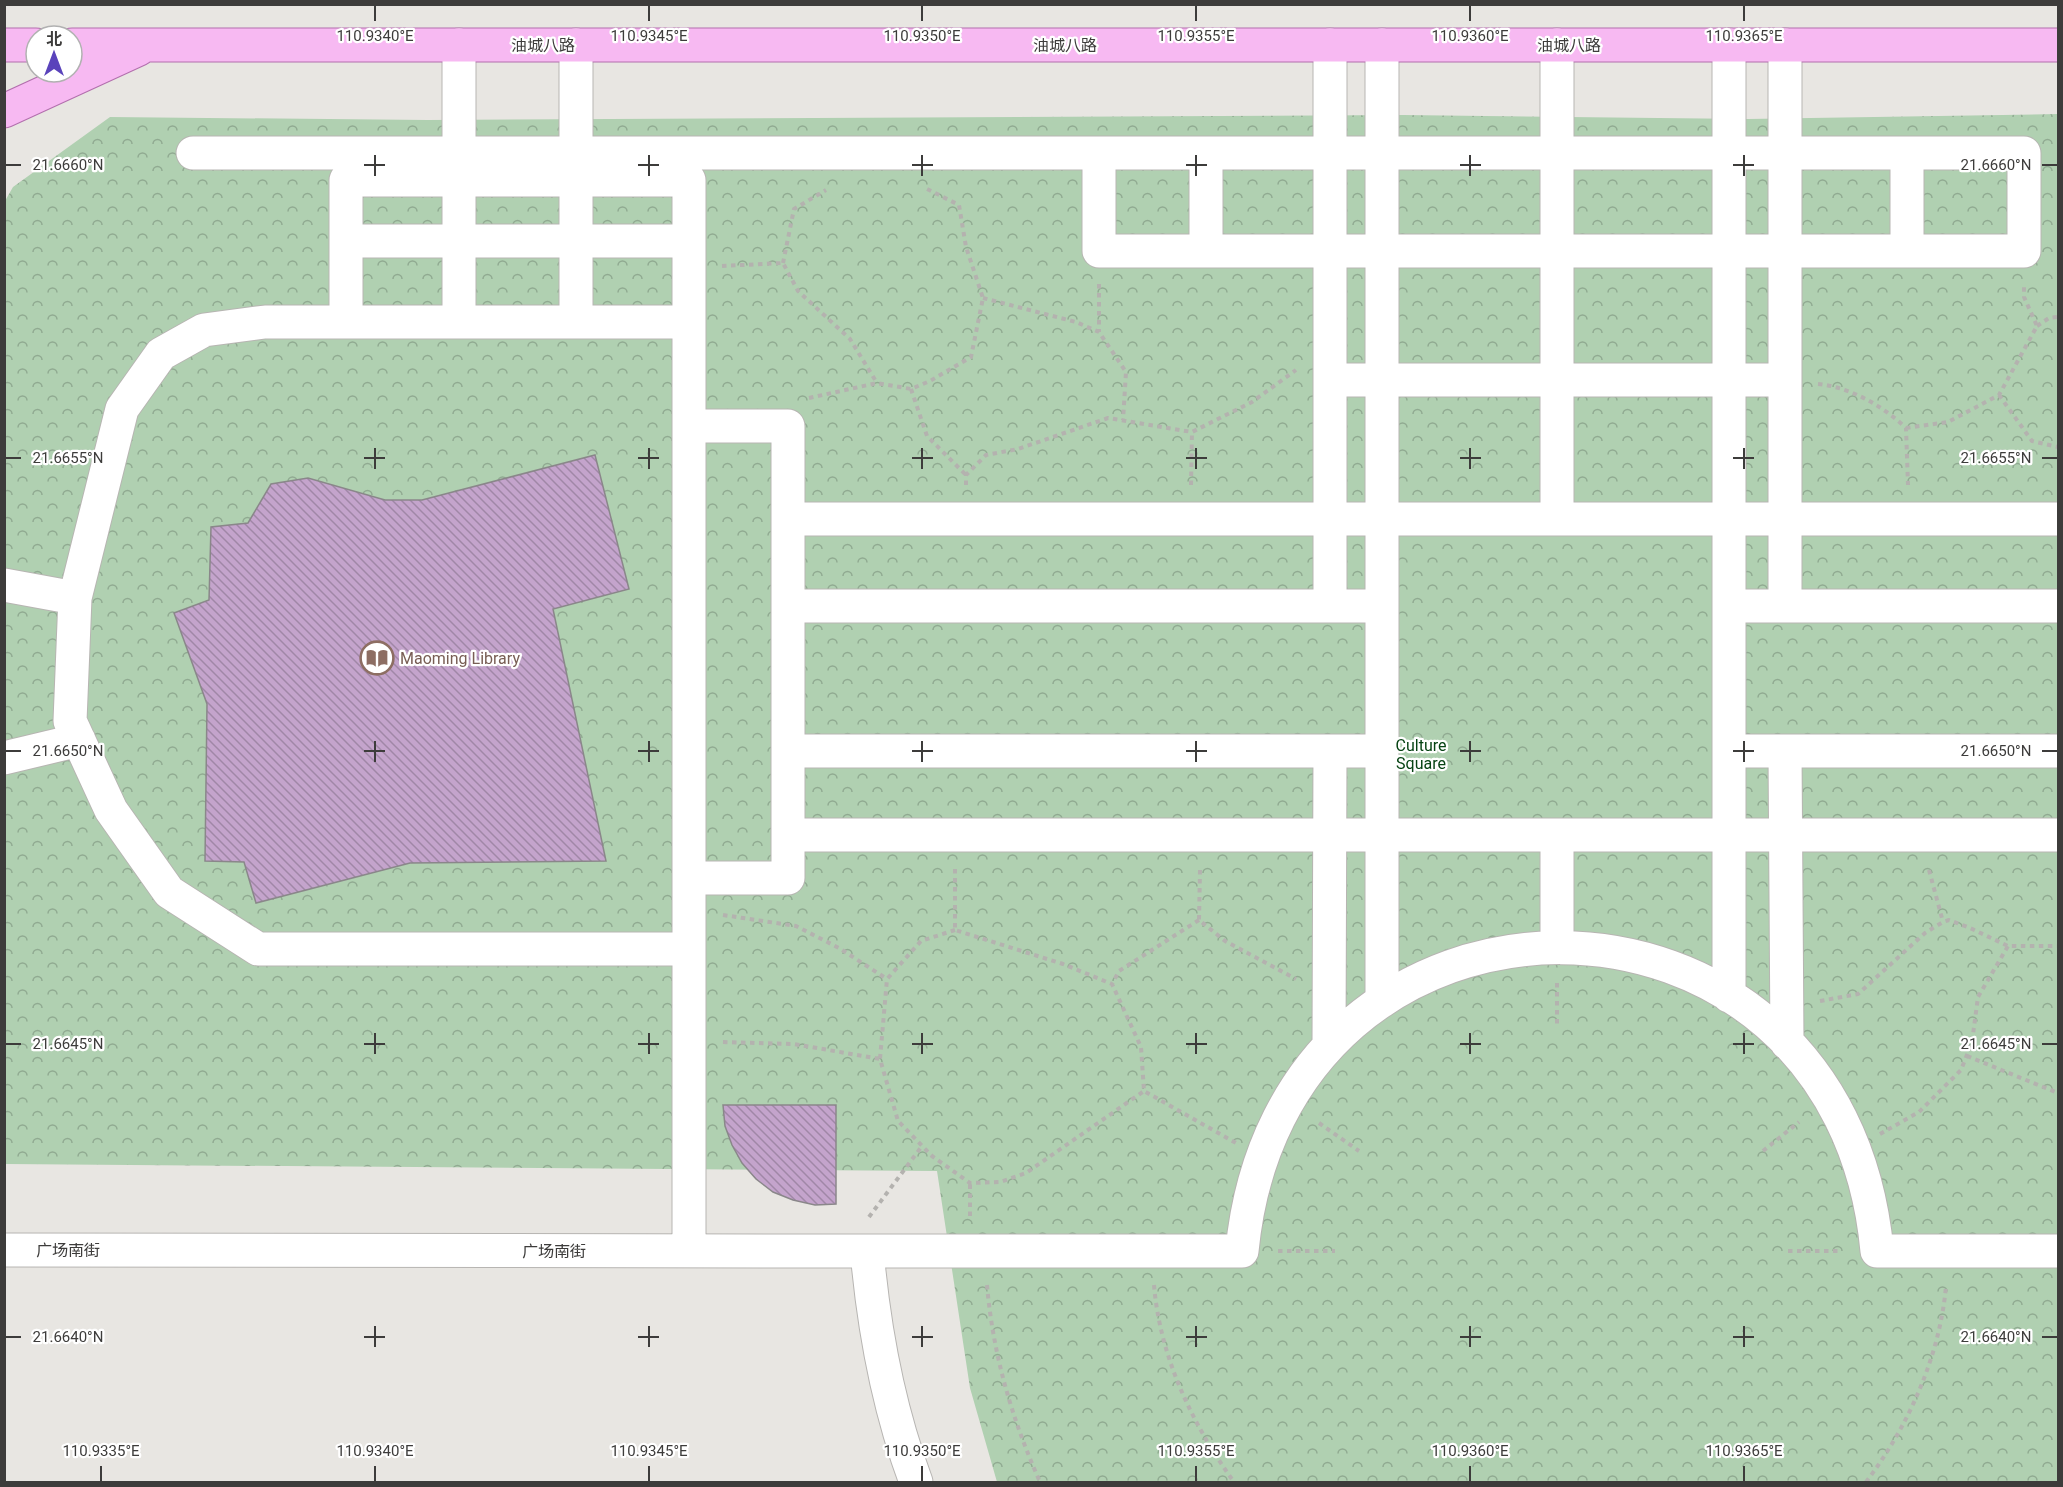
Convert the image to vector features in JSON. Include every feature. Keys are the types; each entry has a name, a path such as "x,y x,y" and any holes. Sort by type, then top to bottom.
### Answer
{"main road":[{"path":"4,45 24,45"},
{"name":"油城八路","path":"84,45 2058,45"},
{"path":"4,111 148,45"}],"street":[{"path":"459,45 459,322"},
{"path":"576,45 576,322"},
{"path":"1330,45 1330,606"},
{"path":"1382,45 1382,1001"},
{"path":"1557,45 1557,519"},
{"path":"1729,45 1729,996"},
{"path":"1785,45 1785,606"},
{"path":"193,153 459,167 576,167 1099,153 2024,153 2024,251 1099,251 1099,153"},
{"path":"1206,153 1206,251"},
{"path":"1907,153 1907,251"},
{"path":"346,322 346,180 459,167"},
{"path":"576,167 689,180 689,1251"},
{"path":"346,241 576,241 689,254"},
{"path":"689,322 265,322 204,330 161,354 122,410 75,598 70,721 111,810 169,892 258,949 689,949"},
{"path":"1330,373 1382,380 1785,380"},
{"path":"689,426 788,426 788,878 689,878"},
{"path":"788,519 2058,519"},
{"path":"4,585 75,598"},
{"path":"788,606 1382,606"},
{"path":"1729,606 2058,606"},
{"path":"4,758 79,740"},
{"path":"788,751 1382,751"},
{"path":"1329,1046 1330,751"},
{"path":"1729,751 2058,751"},
{"path":"1785,751 1787,1043"},
{"path":"788,835 2058,835"},
{"path":"1557,835 1557,947"},
{"path":"1242,1251 1245,1212 1260,1157 1287,1100 1329,1046 1382,1001 1437,971 1475,958 1514,950 1557,947 1595,948 1636,956 1675,968 1747,1007 1787,1043 1830,1097 1856,1148 1874,1210 1878,1251 2058,1251"},
{"name":"广场南街","path":"4,1250 1242,1251"},
{"path":"867,1251 872,1310 882,1369 896,1426 916,1482"}],"path":[{"path":"788,426 788,402 878,383 911,389 930,381 971,357 983,298 966,247 958,205 921,186"},
{"path":"834,187 794,209 783,263 798,291 850,339 878,383"},
{"path":"1099,251 1099,332"},
{"path":"2024,251 2024,297 2037,326"},
{"path":"689,254 783,263"},
{"path":"983,298 1076,322 1099,332 1126,372 1123,420"},
{"path":"1906,428 1948,422 1999,395 2037,326 2049,318 2058,317"},
{"path":"964,519 966,475 986,455 1018,449 1108,418 1192,432 1252,402 1290,372 1306,366 1330,373"},
{"path":"1785,380 1840,386 1894,417 1906,428 1910,519"},
{"path":"911,389 927,436 966,475"},
{"path":"1999,395 2032,441 2058,447"},
{"path":"1190,519 1192,432"},
{"path":"955,835 955,930"},
{"path":"1199,920 1201,835"},
{"path":"1927,835 1927,862 1943,921"},
{"path":"689,910 796,926 839,948 887,979"},
{"path":"1112,984 1119,971 1199,920"},
{"path":"1199,920 1225,941 1329,994"},
{"path":"1787,1000 1824,1001 1858,994 1925,933 1943,921 1949,920 1970,928 2008,946 2058,946"},
{"path":"955,930 1063,964 1112,984 1142,1047 1144,1091 1026,1173 1000,1182 970,1183 932,1156 898,1121 880,1059 887,979 921,941 955,930"},
{"path":"1856,1148 1918,1112 1961,1070 1972,1042 1978,997 2008,946"},
{"path":"1557,947 1557,1028"},
{"path":"689,1042 794,1044 880,1059"},
{"path":"1967,1056 2058,1093"},
{"path":"1144,1091 1260,1157"},
{"path":"1763,1151 1830,1097"},
{"path":"1287,1100 1359,1151"},
{"path":"867,1251 869,1214 922,1146"},
{"path":"985,1251 990,1316 1001,1377 1019,1435 1040,1482"},
{"path":"1152,1251 1155,1294 1163,1337 1176,1378 1194,1418 1234,1482"},
{"path":"1242,1251 1335,1251"},
{"path":"1788,1251 1878,1251"},
{"path":"1866,1482 1899,1431 1923,1381 1936,1339 1945,1295 1948,1251"}],"green space":[{"name":"Culture Square","path":"2058,114 2058,1482 997,1482 970,1388 937,1171 5,1164 5,201 13,187 110,117 428,120 1403,115 1748,119"}],"building":[{"name":"Maoming Library","path":"595,455 629,589 553,609 606,861 410,863 256,903 244,862 205,861 207,704 174,613 209,600 211,527 248,523 271,484 308,478 385,500 422,500"},
{"path":"723,1105 836,1105 836,1204 815,1205 793,1200 773,1192 756,1179 742,1163 732,1145 725,1126"}],"place":[{"name":"Maoming Library","path":"377,658"}]}
